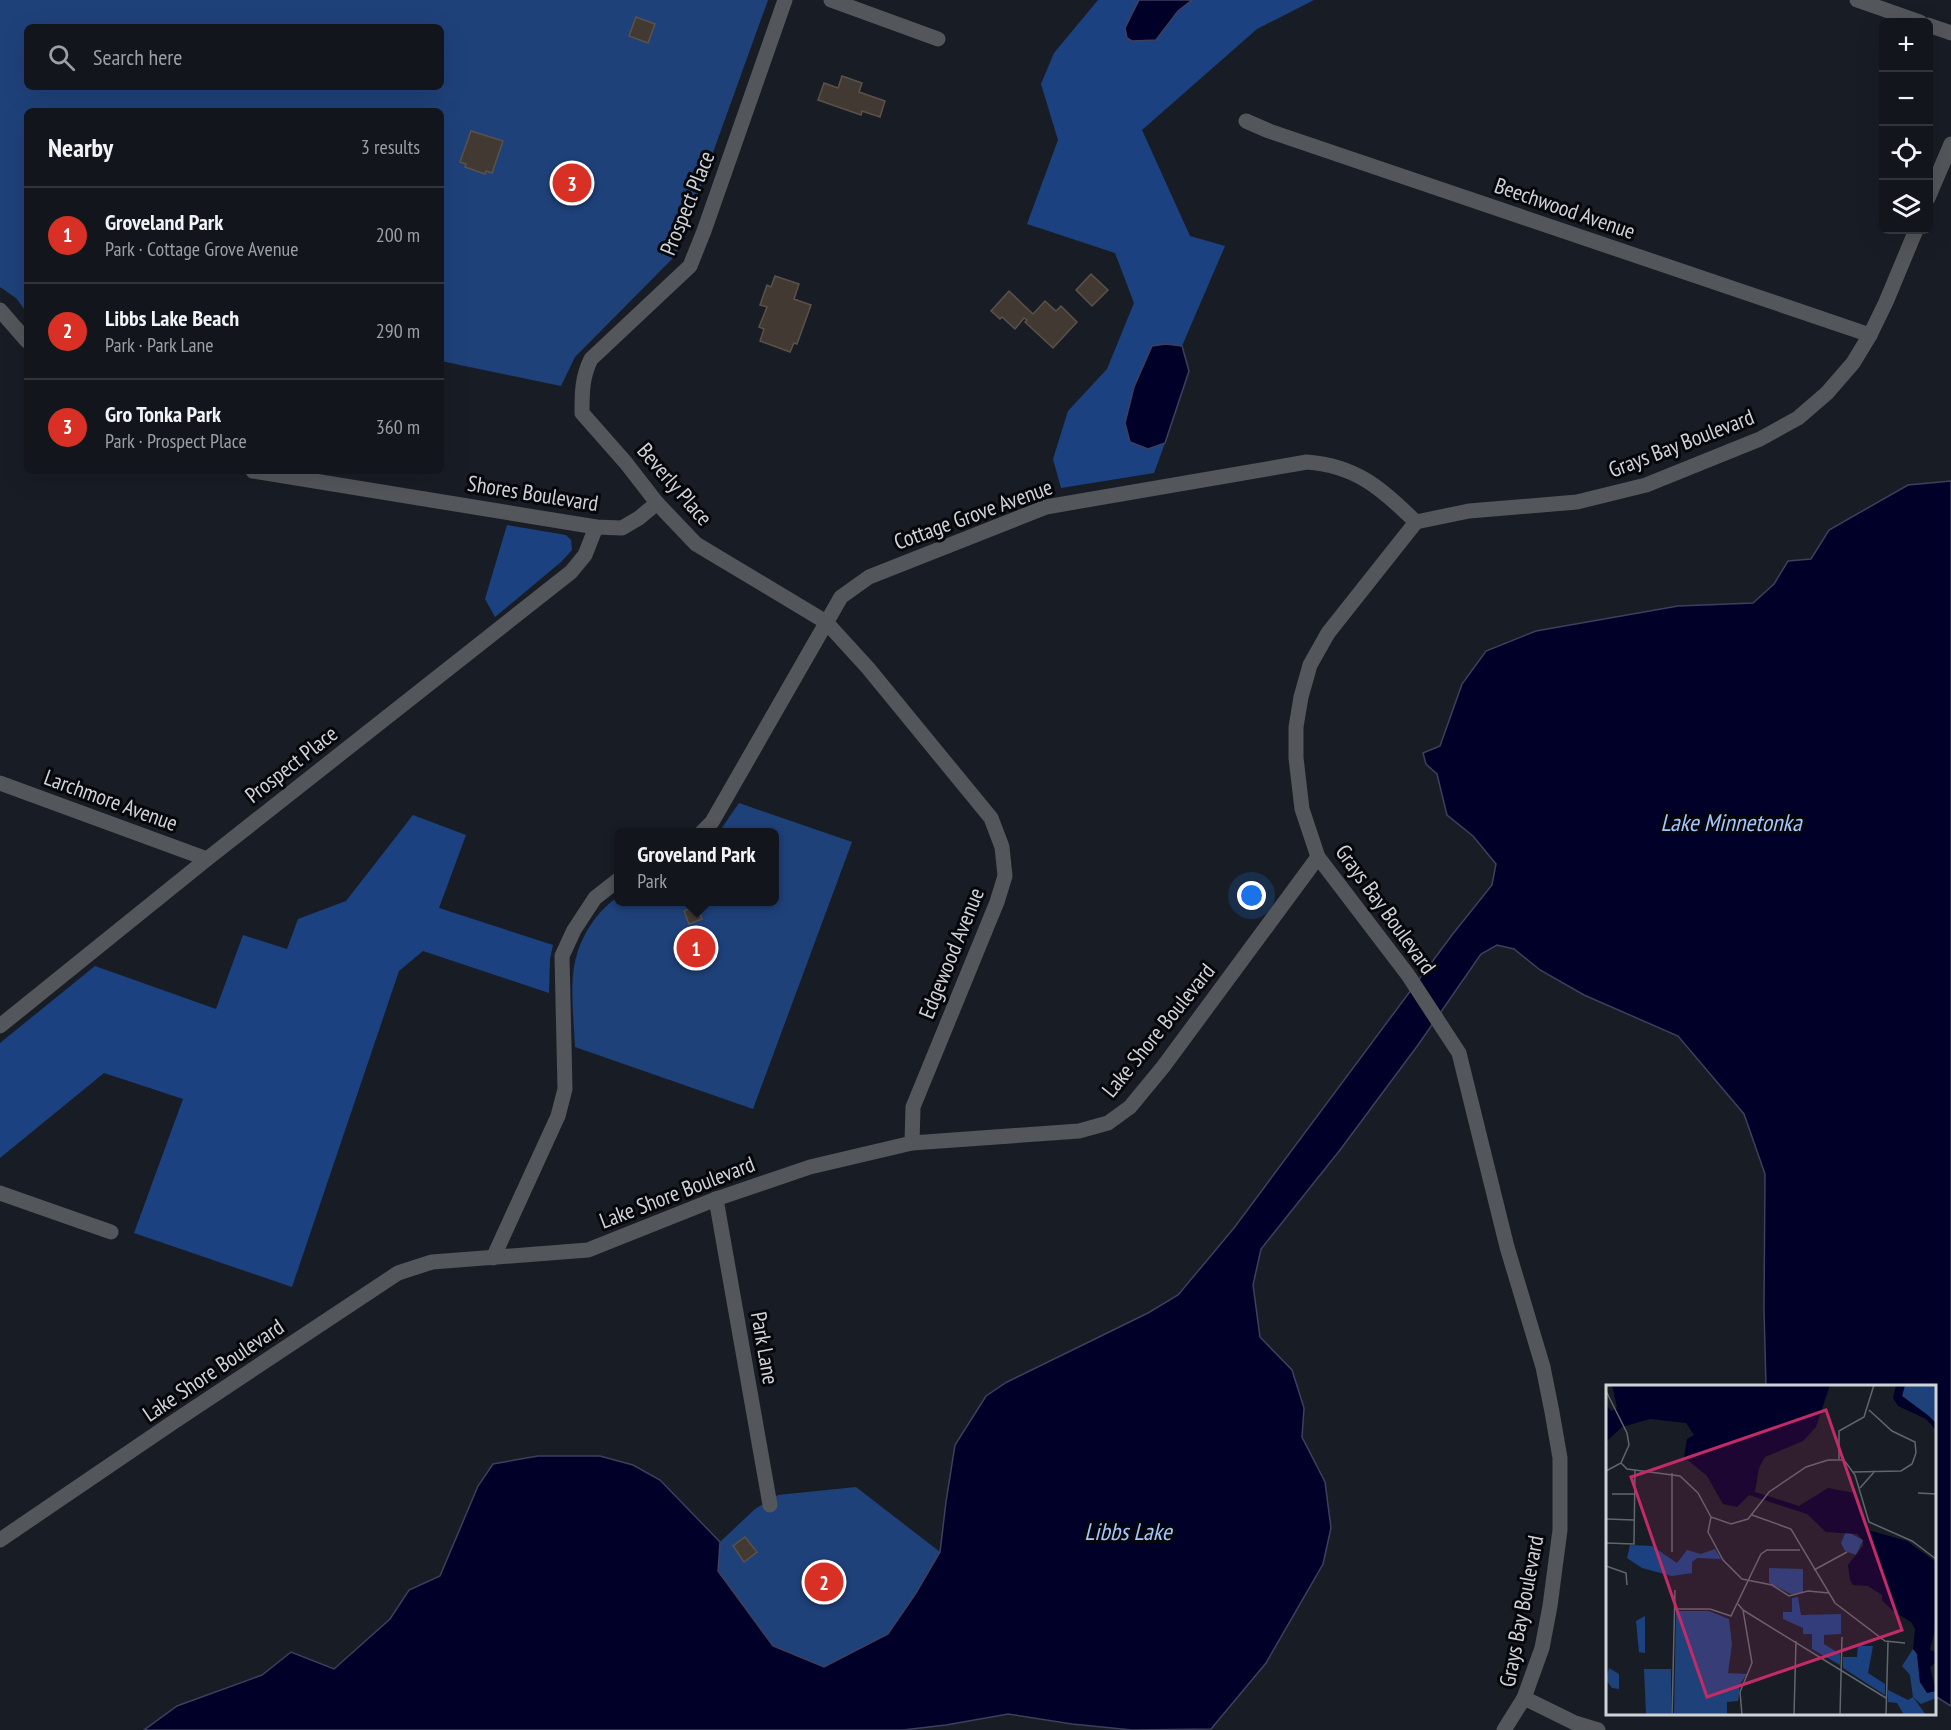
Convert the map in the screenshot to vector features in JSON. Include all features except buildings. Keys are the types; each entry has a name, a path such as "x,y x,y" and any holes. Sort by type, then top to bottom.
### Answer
{"street":[{"name":"Prospect Place","path":"582,389 585,372 591,359 690,266 785,0"},
{"path":"831,0 938,39"},
{"path":"1857,0 1909,18"},
{"path":"1933,26 1951,33"},
{"name":"Beechwood Avenue","path":"1246,121 1269,131 1870,335"},
{"path":"1933,188 1951,144"},
{"name":"Grays Bay Boulevard","path":"1598,1730 1575,1723 1524,1698 1542,1648 1560,1530 1560,1458 1543,1367 1507,1247 1459,1053 1408,975 1318,857 1302,809 1296,758 1296,727 1301,697 1310,665 1328,633 1416,522 1469,511 1577,502 1646,485 1760,439 1798,418 1827,393 1853,363 1870,335 1914,234"},
{"path":"0,310 24,338"},
{"name":"Beverly Place","path":"582,389 582,413 657,503 696,544 826,622"},
{"name":"Cottage Grove Avenue","path":"706,828 712,822 841,597 869,577 1046,507 1306,462 1326,464 1359,476 1383,490 1416,522"},
{"name":"Shores Boulevard","path":"272,474 596,527 622,528 657,503"},
{"name":"Prospect Place","path":"0,1026 207,859 571,572 585,555 596,527"},
{"name":"Edgewood Avenue","path":"826,622 868,669 991,818 1002,847 1005,876 997,902 913,1107 912,1143"},
{"name":"Larchmore Avenue","path":"0,783 207,859"},
{"name":"Lake Shore Boulevard","path":"0,1540 398,1273 432,1262 588,1250 716,1199 810,1167 912,1143 1079,1131 1108,1123 1131,1107 1163,1067 1318,857"},
{"path":"493,1258 558,1116 565,1089 562,957 574,930 595,898 614,882"},
{"path":"0,1193 111,1232"},
{"name":"Park Lane","path":"716,1199 770,1505"},
{"path":"1504,1730 1524,1698"}],"shaded area":[{"path":"0,0 768,0 676,255 575,357 561,386 444,362 444,108 24,108 24,309 16,298 0,287"},
{"path":"1098,0 1139,0 1125,28 1156,40 1178,11 1192,0 1314,0 1257,29 1142,130 1190,236 1225,246 1182,346 1166,344 1135,387 1125,423 1130,442 1148,449 1165,443 1154,473 1061,488 1053,459 1068,411 1107,369 1134,303 1115,253 1027,224 1058,140 1041,84 1054,53"},
{"path":"507,525 566,535 571,540 572,550 561,562 495,617 485,599"},
{"path":"739,803 852,842 753,1109 575,1047 572,990 579,949 598,916 614,900 614,906 779,906 779,828 722,828"},
{"path":"413,815 466,835 439,908 553,945 550,959 549,993 423,951 399,971 292,1287 134,1233 183,1099 104,1073 0,1158 0,1043 95,966 216,1009 243,935 287,949 298,919 346,901"},
{"path":"856,1487 940,1552 888,1634 824,1667 772,1645 718,1571 720,1542 755,1509 778,1495"}],"water":[{"path":"1139,0 1192,0 1178,11 1156,40 1132,41 1127,38 1125,28"},
{"path":"1166,344 1182,346 1189,371 1165,443 1148,449 1130,442 1125,423 1134,387 1152,346"},
{"path":"1951,481 1951,1706 1936,1697 1936,1385 1766,1385 1765,1174 1744,1114 1678,1036 1584,995 1540,970 1514,949 1497,945 1481,954 1418,1045 1340,1150 1261,1249 1253,1285 1260,1337 1292,1370 1304,1408 1302,1437 1325,1482 1331,1528 1323,1564 1266,1663 1211,1729 1132,1730 1008,1714 903,1730 144,1730 177,1706 262,1675 291,1652 334,1669 390,1619 409,1590 440,1576 478,1486 493,1464 538,1456 600,1456 633,1465 660,1480 720,1542 718,1571 773,1646 824,1667 888,1634 940,1552 955,1445 986,1396 1007,1382 1148,1313 1178,1295 1234,1228 1452,935 1492,885 1496,864 1473,836 1447,815 1437,774 1426,764 1423,753 1440,746 1462,684 1486,651 1536,631 1678,606 1753,603 1774,584 1788,561 1811,559 1829,530 1908,485"}],"place":[{"name":"Gro Tonka Park","path":"572,183"},
{"name":"Groveland Park","path":"696,948"},
{"name":"Libbs Lake Beach","path":"824,1582"}],"water label":[{"name":"Lake Minnetonka","path":"1731,822"},
{"name":"Libbs Lake","path":"1128,1531"}]}
